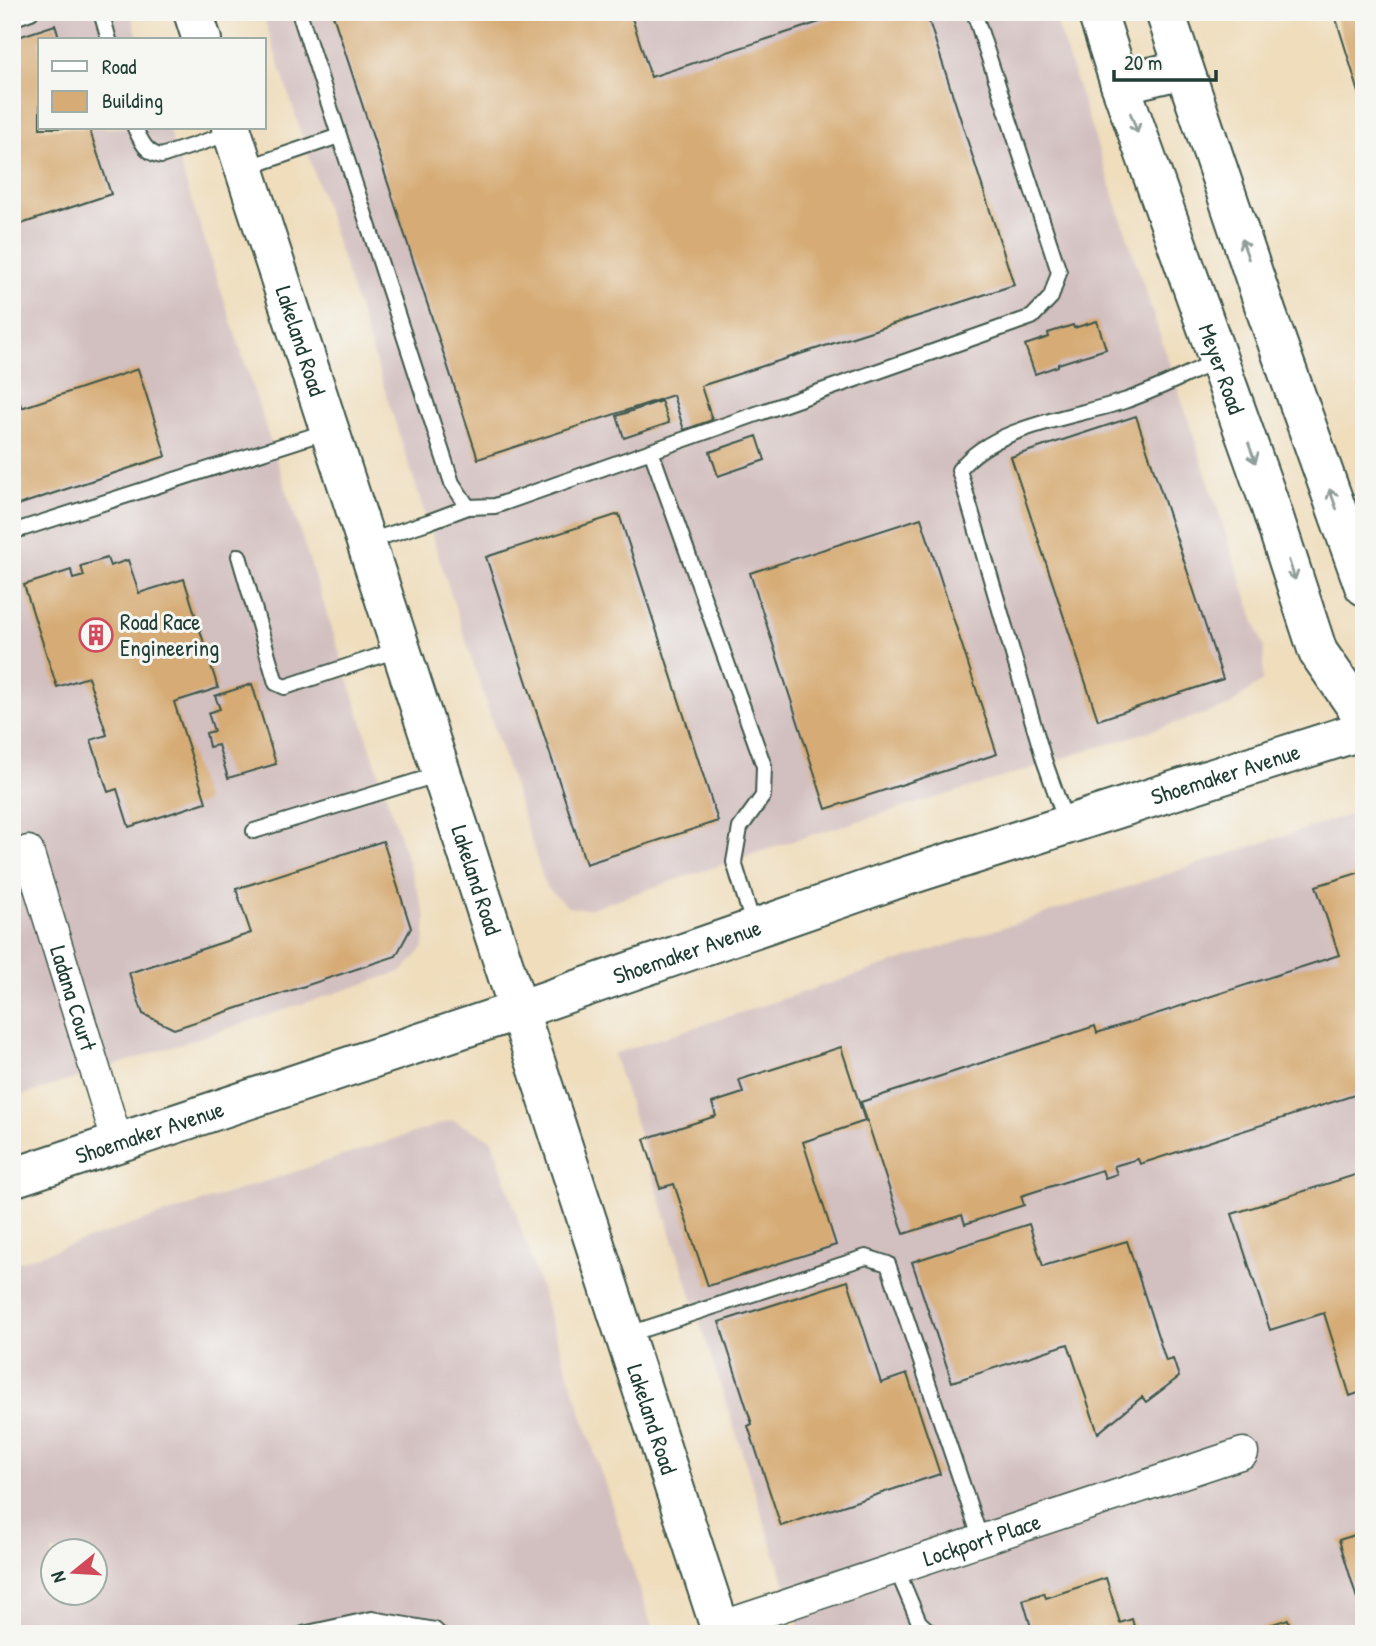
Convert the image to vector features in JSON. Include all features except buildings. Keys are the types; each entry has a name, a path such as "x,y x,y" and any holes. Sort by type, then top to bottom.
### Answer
{"main road":[{"path":"193,12 201,38"},
{"name":"Meyer Road","path":"1097,12 1270,506 1318,652 1364,718"},
{"path":"1166,12 1267,314 1364,586"},
{"path":"1121,85 1184,69"},
{"name":"Lakeland Road","path":"236,143 721,1630"},
{"name":"Shoemaker Avenue","path":"12,1178 519,1010 891,881 1364,730"}],"street":[{"name":"Ladana Court","path":"28,851 118,1144"},
{"name":"Lockport Place","path":"721,1630 1243,1453"}],"lane":[{"path":"12,19 31,12"},
{"path":"101,12 108,38"},
{"path":"299,12 452,483 468,507"},
{"path":"366,542 428,523 468,507 495,506 1032,317 1051,297 1059,272 974,12"},
{"path":"136,130 142,143 153,154 161,156 236,143 340,136"},
{"path":"1067,825 1044,760 959,470 970,455 1016,432 1126,401 1218,360"},
{"path":"12,532 330,431"},
{"path":"651,451 764,766 763,796 740,828 734,862 754,928"},
{"path":"239,556 276,683 285,687 401,649"},
{"path":"254,831 442,774"},
{"path":"625,1336 866,1257 888,1265 981,1541"},
{"path":"896,1569 919,1622 932,1634"},
{"path":"303,1634 372,1619 435,1630 439,1634"}],"shaded area":[{"path":"12,12 130,12 138,38 38,38 38,130 169,130 426,917 424,947 403,971 12,1099"},
{"path":"262,12 1053,12 1264,649 1262,681 1229,706 811,835 588,909 568,907 546,887"},
{"path":"1364,810 1364,1634 801,1634 613,1054"},
{"path":"453,1120 492,1140 654,1634 12,1634 12,1264"}],"place":[{"name":"Road Race Engineering","path":"96,635"}]}
